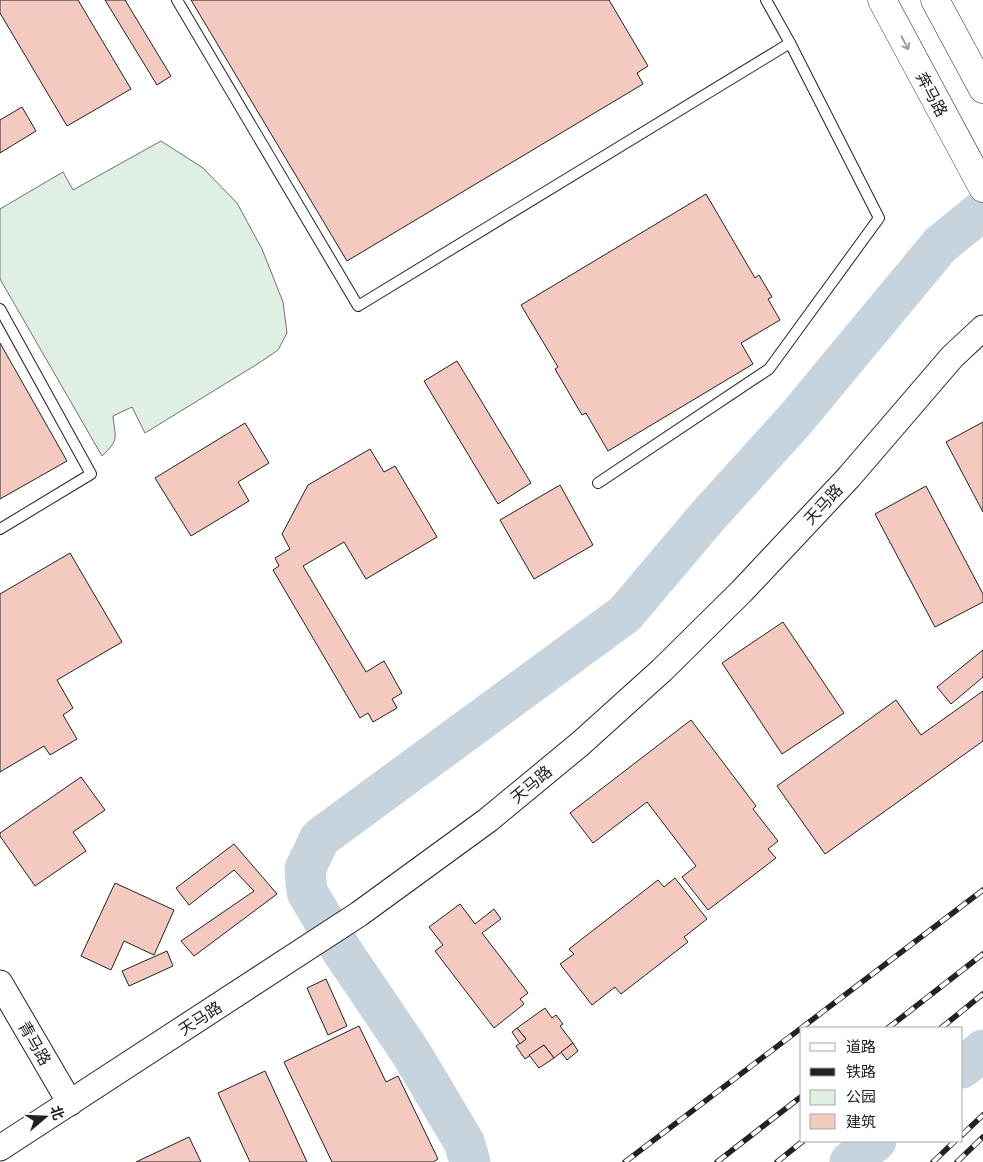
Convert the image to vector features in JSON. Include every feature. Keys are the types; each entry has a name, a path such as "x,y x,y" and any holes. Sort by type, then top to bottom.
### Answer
{"main road":[{"name":"奔马路","path":"882,0 981,184"},
{"path":"935,0 983,89"}],"street":[{"name":"天马路","path":"0,1148 359,914 488,820 580,744 662,670 742,590 849,477 952,357 983,328"},
{"name":"青马路","path":"0,982 70,1102"}],"lane":[{"path":"177,0 358,306 790,43"},
{"path":"598,484 769,369 879,218 790,43 766,0"},
{"path":"0,309 91,474 0,529"}],"green space":[{"path":"161,141 203,168 237,203 262,249 283,302 287,333 278,350 145,433 132,407 113,416 114,442 102,456 0,279 0,209 63,172 73,190"}],"building":[{"path":"0,0 78,0 131,89 67,126 0,13"},
{"path":"105,0 125,0 171,76 157,85"},
{"path":"191,0 609,0 648,66 637,73 643,84 347,261"},
{"path":"22,107 36,131 0,153 0,120"},
{"path":"706,194 755,278 759,275 772,297 768,299 780,320 741,343 753,364 608,451 586,413 582,415 555,369 558,367 521,305"},
{"path":"0,343 67,461 0,499"},
{"path":"457,361 531,483 498,504 424,381"},
{"path":"983,422 983,512 946,442"},
{"path":"245,423 269,463 238,482 249,501 191,536 155,478"},
{"path":"370,449 384,472 395,466 437,537 366,579 344,542 303,566 366,672 384,661 402,693 392,699 397,708 373,722 368,713 360,718 273,570 279,566 275,558 290,549 282,534 308,485"},
{"path":"560,485 593,545 534,579 500,520"},
{"path":"926,486 983,594 983,602 935,627 875,514"},
{"path":"70,553 122,642 57,680 73,708 63,715 77,739 50,755 44,746 0,772 0,594"},
{"path":"783,622 844,713 782,754 722,663"},
{"path":"983,650 983,677 951,704 937,687"},
{"path":"983,691 983,741 825,854 777,786 896,700 921,735"},
{"path":"691,720 756,806 753,809 778,841 768,849 776,858 708,910 682,877 696,866 647,802 593,843 570,813"},
{"path":"81,777 105,810 73,832 86,851 35,886 0,836 0,833"},
{"path":"234,844 277,894 194,956 181,941 254,891 234,870 189,905 176,888"},
{"path":"675,878 707,919 684,937 688,942 621,994 615,987 592,1005 560,964 574,954 569,949 658,880 664,887"},
{"path":"115,883 174,910 154,955 124,941 111,970 81,956"},
{"path":"460,904 475,924 494,909 501,919 482,933 528,993 520,999 524,1004 494,1028 435,951 443,945 429,927"},
{"path":"167,951 173,966 129,986 122,971"},
{"path":"326,979 347,1026 328,1035 307,988"},
{"path":"545,1008 552,1018 556,1015 563,1024 560,1026 573,1043 554,1058 544,1045 525,1059 516,1046 526,1039 517,1028"},
{"path":"359,1026 386,1082 398,1076 438,1159 433,1162 332,1162 284,1062"},
{"path":"517,1028 526,1039 520,1044 512,1032"},
{"path":"573,1043 578,1051 567,1060 561,1052"},
{"path":"544,1045 554,1058 539,1068 529,1055"},
{"path":"265,1071 307,1162 250,1162 218,1093"},
{"path":"189,1137 201,1162 136,1162"}],"waterway":[{"path":"470,1162 464,1142 411,1053 342,951 307,892 305,869 320,838 625,614 707,517 794,421 940,245 983,210"},
{"path":"963,1067 983,1050"},
{"path":"850,1162 875,1142"}],"railway":[{"path":"803,1027 983,890"},
{"path":"889,1027 983,954"},
{"path":"942,1027 983,994"},
{"path":"625,1162 800,1029"},
{"path":"717,1162 800,1098"},
{"path":"963,1134 983,1115"},
{"path":"957,1162 983,1137"},
{"path":"777,1162 802,1142"},
{"path":"933,1162 954,1142"}]}
